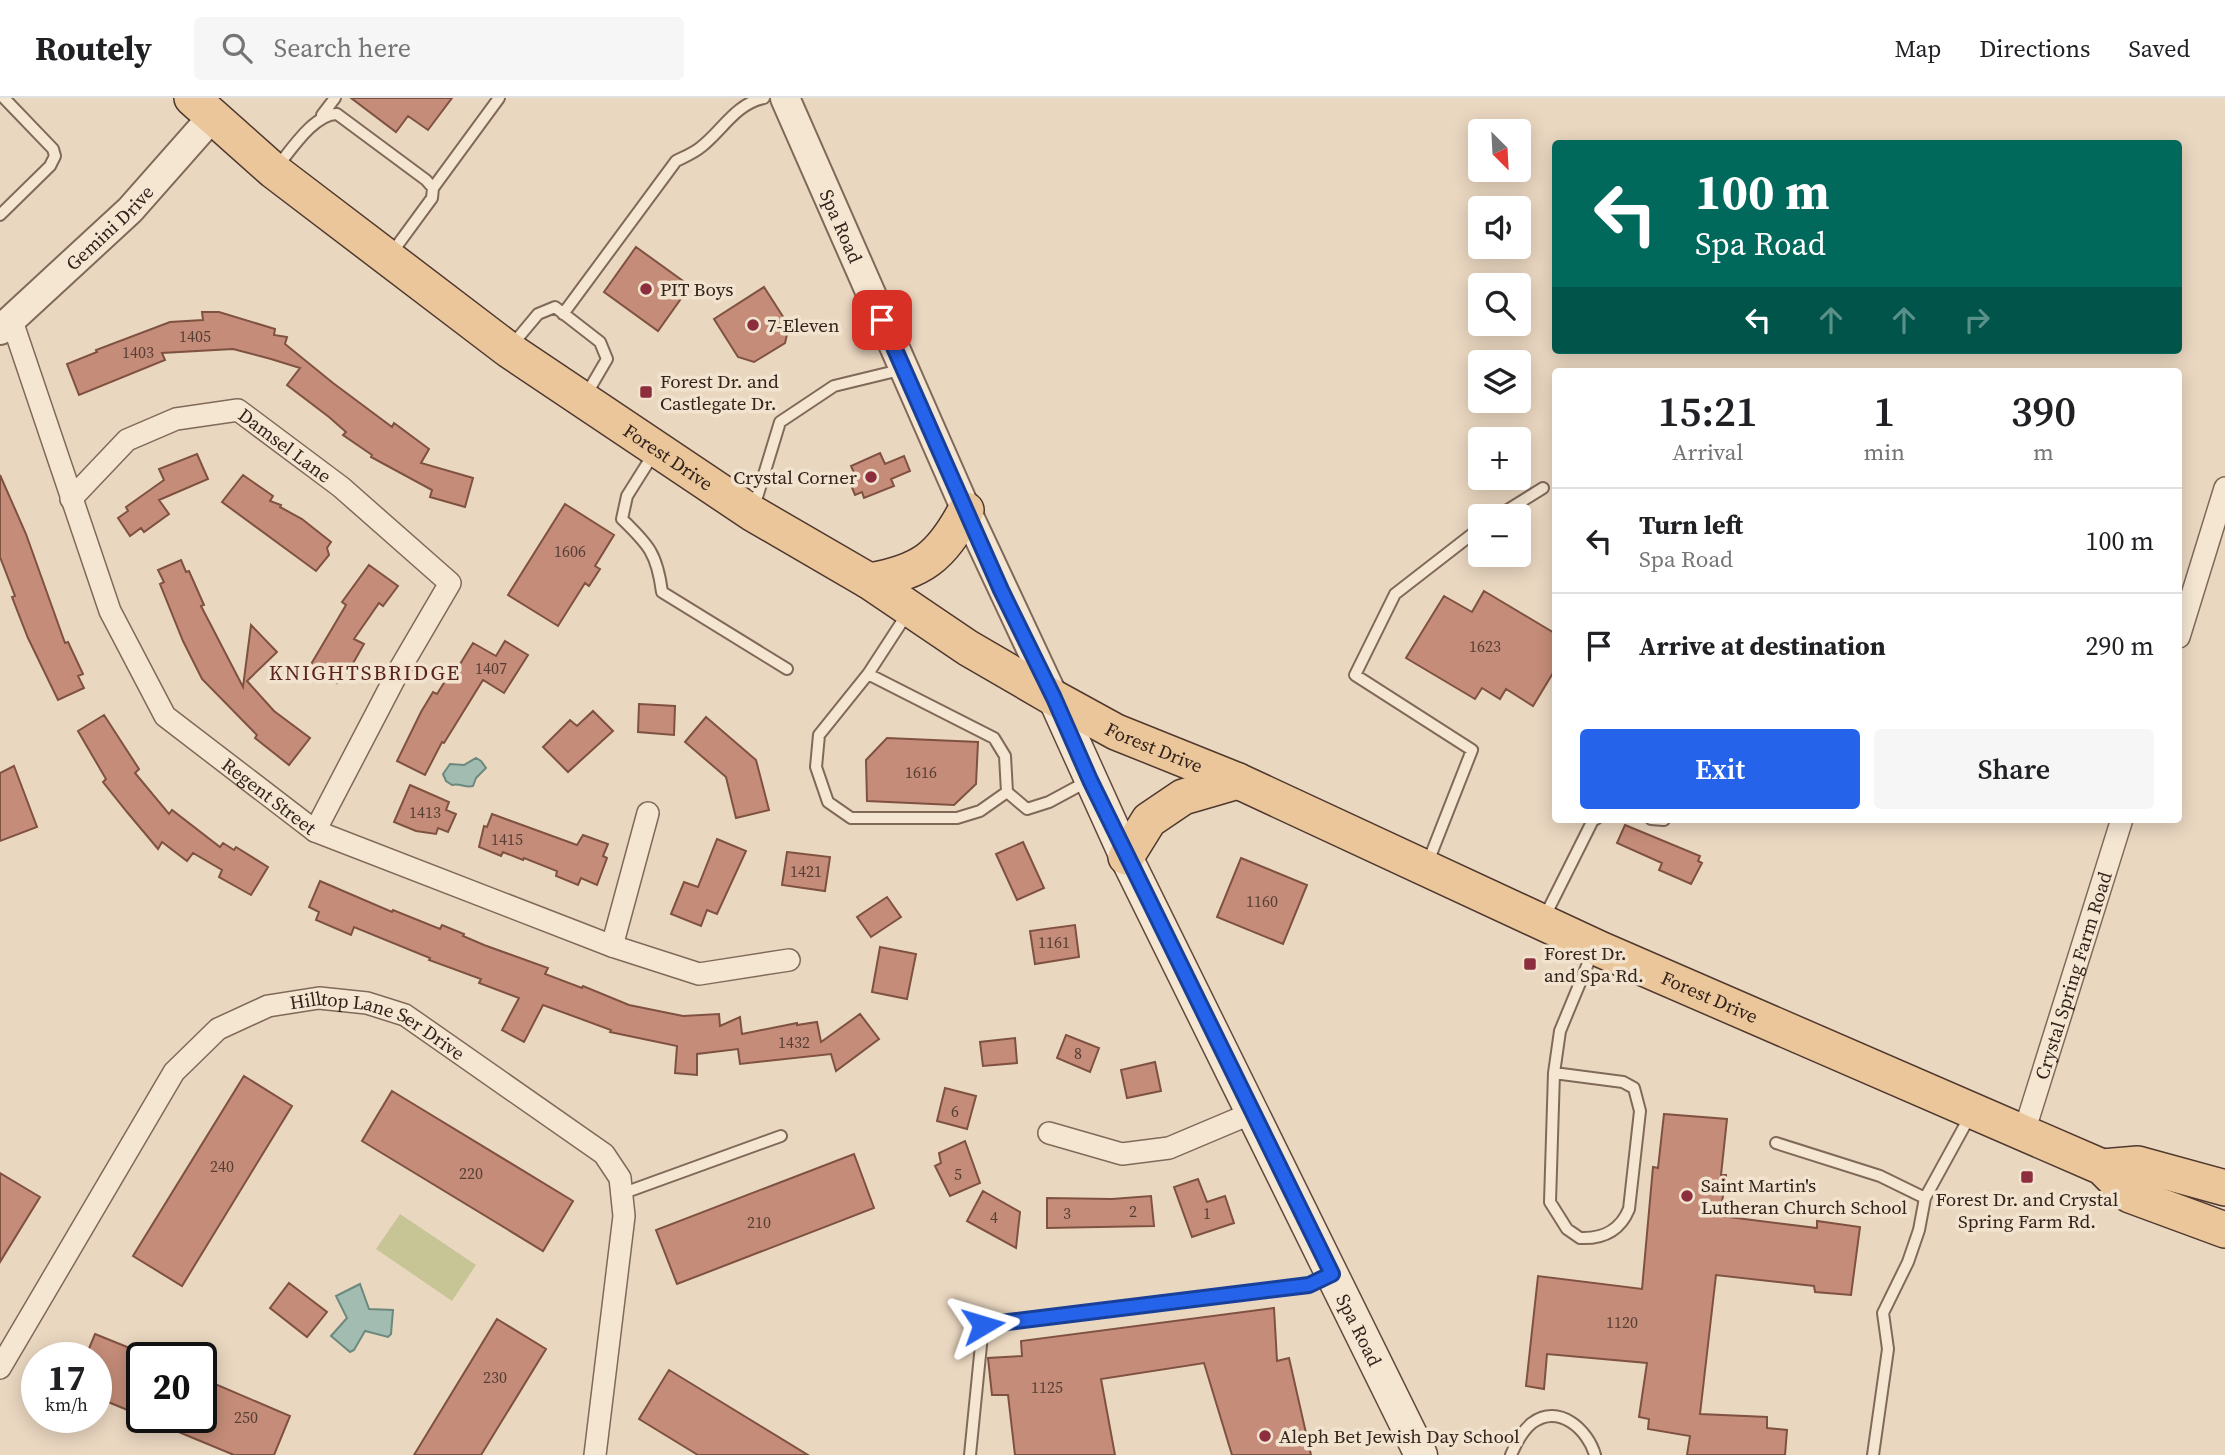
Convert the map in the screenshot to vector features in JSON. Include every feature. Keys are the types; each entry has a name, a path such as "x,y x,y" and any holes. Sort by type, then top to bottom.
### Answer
{"main road":[{"name":"Forest Drive","path":"208,107 274,171 509,350 752,513 869,581 968,648 1054,698 1116,732 1238,781 1595,947 2102,1167 2130,1195 2225,1230"},
{"path":"869,581 893,577 930,559 951,538 965,510"},
{"name":"Spa Road","path":"1054,698 1126,857 1421,1455"},
{"path":"1126,857 1149,820 1182,797 1238,781"},
{"name":"Forest Drive","path":"2102,1167 2138,1164 2225,1188"}],"street":[{"name":"Spa Road","path":"785,98 965,510 1054,698"},
{"name":"Gemini Drive","path":"6,325 131,210 208,107"},
{"name":"Regent Street","path":"6,325 110,611 165,716 315,831 612,946 699,974 789,960"},
{"name":"Damsel Lane","path":"71,499 127,440 176,419 237,410 341,486 450,583 398,672 315,831"},
{"path":"2182,627 2225,488"},
{"path":"612,946 648,813"},
{"name":"Crystal Spring Farm Road","path":"2024,1132 2121,823"},
{"name":"Hilltop Lane Ser Drive","path":"0,1368 174,1072 218,1029 268,1006 319,999 366,1003 405,1015 604,1154 620,1178 624,1216 595,1455"},
{"path":"1049,1133 1122,1154 1169,1148 1252,1113"}],"lane":[{"path":"0,215 50,166 55,156 53,149 4,98"},
{"path":"274,171 335,98"},
{"path":"387,259 432,198 433,188 499,98"},
{"path":"563,314 676,161 701,147 731,115 754,100 764,98"},
{"path":"318,119 328,114 337,114 433,188"},
{"path":"509,350 538,314 555,307 600,342 607,359 583,401"},
{"path":"752,513 779,422 834,386 904,369"},
{"path":"656,450 627,496 622,519 648,544 660,574 662,592 787,669"},
{"path":"1517,504 1543,488"},
{"path":"1426,868 1472,750 1355,676 1395,594 1468,537"},
{"path":"911,609 868,674 819,735 816,767 828,802 851,818 957,818 981,811 1007,792"},
{"path":"868,674 994,738 1005,756 1007,792 1027,809 1049,802 1090,780"},
{"path":"1542,923 1592,823"},
{"path":"1554,1073 1623,1082 1634,1088 1638,1099 1640,1111 1629,1209 1624,1221 1607,1235 1580,1238 1567,1229 1550,1202 1554,1073 1560,1031 1595,947"},
{"path":"1873,1455 1888,1349 1883,1313 1908,1262 1919,1230 1925,1198 1973,1110"},
{"path":"621,1194 781,1136"},
{"path":"1776,1143 1880,1176 1925,1198"},
{"path":"970,1455 983,1325 1309,1285 1332,1274"},
{"path":"1511,1455 1524,1431 1541,1418 1550,1416 1575,1423 1592,1443 1595,1455"}],"shaded area":[{"path":"476,758 486,768 476,778 473,786 452,785 446,781 443,774 450,764 464,765"},
{"path":"400,1214 476,1265 452,1301 376,1249"},
{"path":"360,1284 369,1309 393,1310 391,1334 388,1337 365,1331 350,1352 331,1336 347,1318 336,1296"}],"building":[{"path":"351,98 452,98 428,130 408,116 396,132"},
{"name":"PIT Boys","path":"636,247 690,286 658,331 604,292"},
{"name":"7-Eleven","path":"764,287 789,326 785,343 754,362 738,357 714,319"},
{"path":"202,312 219,312 275,329 274,335 287,337 285,344 333,383 392,427 394,423 429,449 421,463 473,478 465,507 430,497 432,490 371,457 372,455 343,435 346,432 329,417 287,385 300,368 271,359 233,349 162,353 165,360 79,395 67,364 170,322 203,320"},
{"name":"Crystal Corner","path":"880,453 885,464 904,456 910,471 891,479 894,486 864,498 862,492 855,495 848,478 855,475 851,466"},
{"path":"197,454 208,479 159,500 169,514 144,532 141,528 130,536 118,518 128,511 126,507 164,480 159,469"},
{"path":"0,475 26,534 65,643 68,642 83,674 78,676 84,688 58,700 28,638 0,557"},
{"path":"243,475 273,496 270,501 302,519 331,542 327,548 329,555 316,571 222,502"},
{"path":"565,504 614,535 595,566 600,569 589,586 585,583 558,626 508,595"},
{"path":"181,560 186,572 189,571 204,605 201,606 243,687 251,625 277,652 247,681 274,711 310,738 289,765 255,738 257,735 202,679 160,584 164,582 158,570"},
{"path":"369,565 398,586 383,606 379,603 354,639 364,644 337,683 310,666 346,605 342,602"},
{"path":"1484,591 1552,632 1552,675 1533,706 1506,689 1500,699 1482,688 1475,699 1406,658 1444,596 1472,612"},
{"path":"505,641 528,655 504,693 483,680 444,743 442,742 425,775 397,761 433,692 437,694 449,675 452,677 473,643 496,656"},
{"path":"639,704 675,706 674,735 638,732"},
{"path":"593,711 613,731 568,772 543,747 570,720 577,726"},
{"path":"104,715 139,769 135,773 169,814 172,810 220,847 223,843 234,850 236,847 268,867 251,895 219,877 222,870 193,853 187,861 162,842 158,849 127,812 103,782 106,779 78,731"},
{"path":"706,717 756,760 769,810 736,818 726,777 685,742"},
{"path":"887,738 978,742 976,784 954,805 867,801 866,760"},
{"path":"14,766 37,827 0,841 0,773"},
{"path":"410,785 449,802 446,810 456,814 448,832 438,828 436,834 416,831 394,822"},
{"path":"492,814 577,845 583,835 608,844 603,856 607,858 597,885 581,878 578,885 556,876 557,871 524,858 523,860 503,852 501,856 479,847 484,826 487,827"},
{"path":"1625,825 1700,856 1698,861 1702,863 1691,884 1659,870 1662,863 1617,843"},
{"path":"717,839 746,851 717,914 707,910 701,926 671,914 684,882 698,887"},
{"path":"1023,842 1044,888 1017,900 996,854"},
{"path":"787,852 830,857 825,891 782,885"},
{"path":"1241,858 1307,885 1283,944 1217,917"},
{"path":"320,881 392,912 393,910 440,929 442,925 484,945 548,968 545,974 629,1005 683,1016 719,1014 720,1026 740,1017 742,1034 797,1023 817,1022 821,1042 860,1014 879,1039 836,1071 831,1054 740,1064 738,1049 697,1054 697,1075 675,1073 677,1046 610,1032 611,1030 543,1005 524,1042 502,1030 519,998 479,983 481,979 429,960 430,958 354,927 351,935 316,920 319,912 309,907"},
{"path":"887,897 901,917 871,937 857,917"},
{"path":"1075,925 1079,957 1035,964 1030,931"},
{"path":"880,947 916,954 907,999 872,992"},
{"path":"1066,1035 1099,1048 1090,1072 1057,1058"},
{"path":"1015,1038 1017,1063 983,1066 980,1042"},
{"path":"1155,1062 1161,1091 1127,1098 1121,1070"},
{"path":"244,1076 292,1106 182,1286 133,1256"},
{"path":"945,1088 976,1096 967,1129 937,1121"},
{"path":"392,1091 573,1201 543,1251 362,1141"},
{"path":"1664,1114 1727,1119 1721,1175 1726,1175 1720,1216 1817,1228 1817,1221 1860,1227 1851,1295 1815,1292 1814,1286 1716,1275 1700,1414 1767,1417 1767,1428 1787,1430 1785,1455 1687,1455 1690,1436 1648,1429 1649,1419 1639,1417 1647,1363 1547,1354 1544,1389 1526,1386 1538,1276 1642,1289 1653,1167 1658,1168"},
{"path":"965,1141 980,1183 950,1196 935,1166 941,1163 939,1153"},
{"path":"854,1154 874,1208 677,1284 656,1230"},
{"path":"0,1173 40,1197 0,1262"},
{"path":"1198,1179 1207,1202 1225,1196 1234,1223 1192,1237 1174,1187"},
{"path":"983,1191 1020,1212 1016,1248 967,1221"},
{"path":"1151,1196 1154,1226 1047,1228 1047,1198 1112,1199"},
{"path":"289,1283 327,1312 307,1337 270,1308"},
{"path":"1274,1308 1277,1361 1289,1358 1311,1455 1232,1455 1204,1363 1101,1379 1115,1455 1015,1455 1008,1395 992,1395 988,1358 1022,1356 1021,1341"},
{"path":"497,1319 546,1349 481,1455 414,1455"},
{"path":"95,1334 126,1347 126,1409 112,1404 112,1342 92,1342"},
{"path":"669,1370 808,1455 698,1455 639,1419"},
{"path":"217,1385 290,1416 274,1455 234,1455 181,1433 217,1433"}],"place":[{"name":"PIT Boys","path":"646,289"},
{"name":"7-Eleven","path":"753,325"},
{"name":"Forest Dr. and Castlegate Dr.","path":"646,392"},
{"name":"Crystal Corner","path":"871,477"},
{"name":"Forest Dr. and Spa Rd.","path":"1530,964"},
{"name":"Forest Dr. and Crystal Spring Farm Rd.","path":"2027,1177"},
{"name":"Saint Martin's Lutheran Church School","path":"1687,1196"},
{"name":"Aleph Bet Jewish Day School","path":"1265,1436"}],"district":[{"name":"KNIGHTSBRIDGE","path":"365,673"}],"route":[{"path":"882,320 1001,590 1054,698 1126,857 1332,1274 1309,1285 983,1325"}]}
